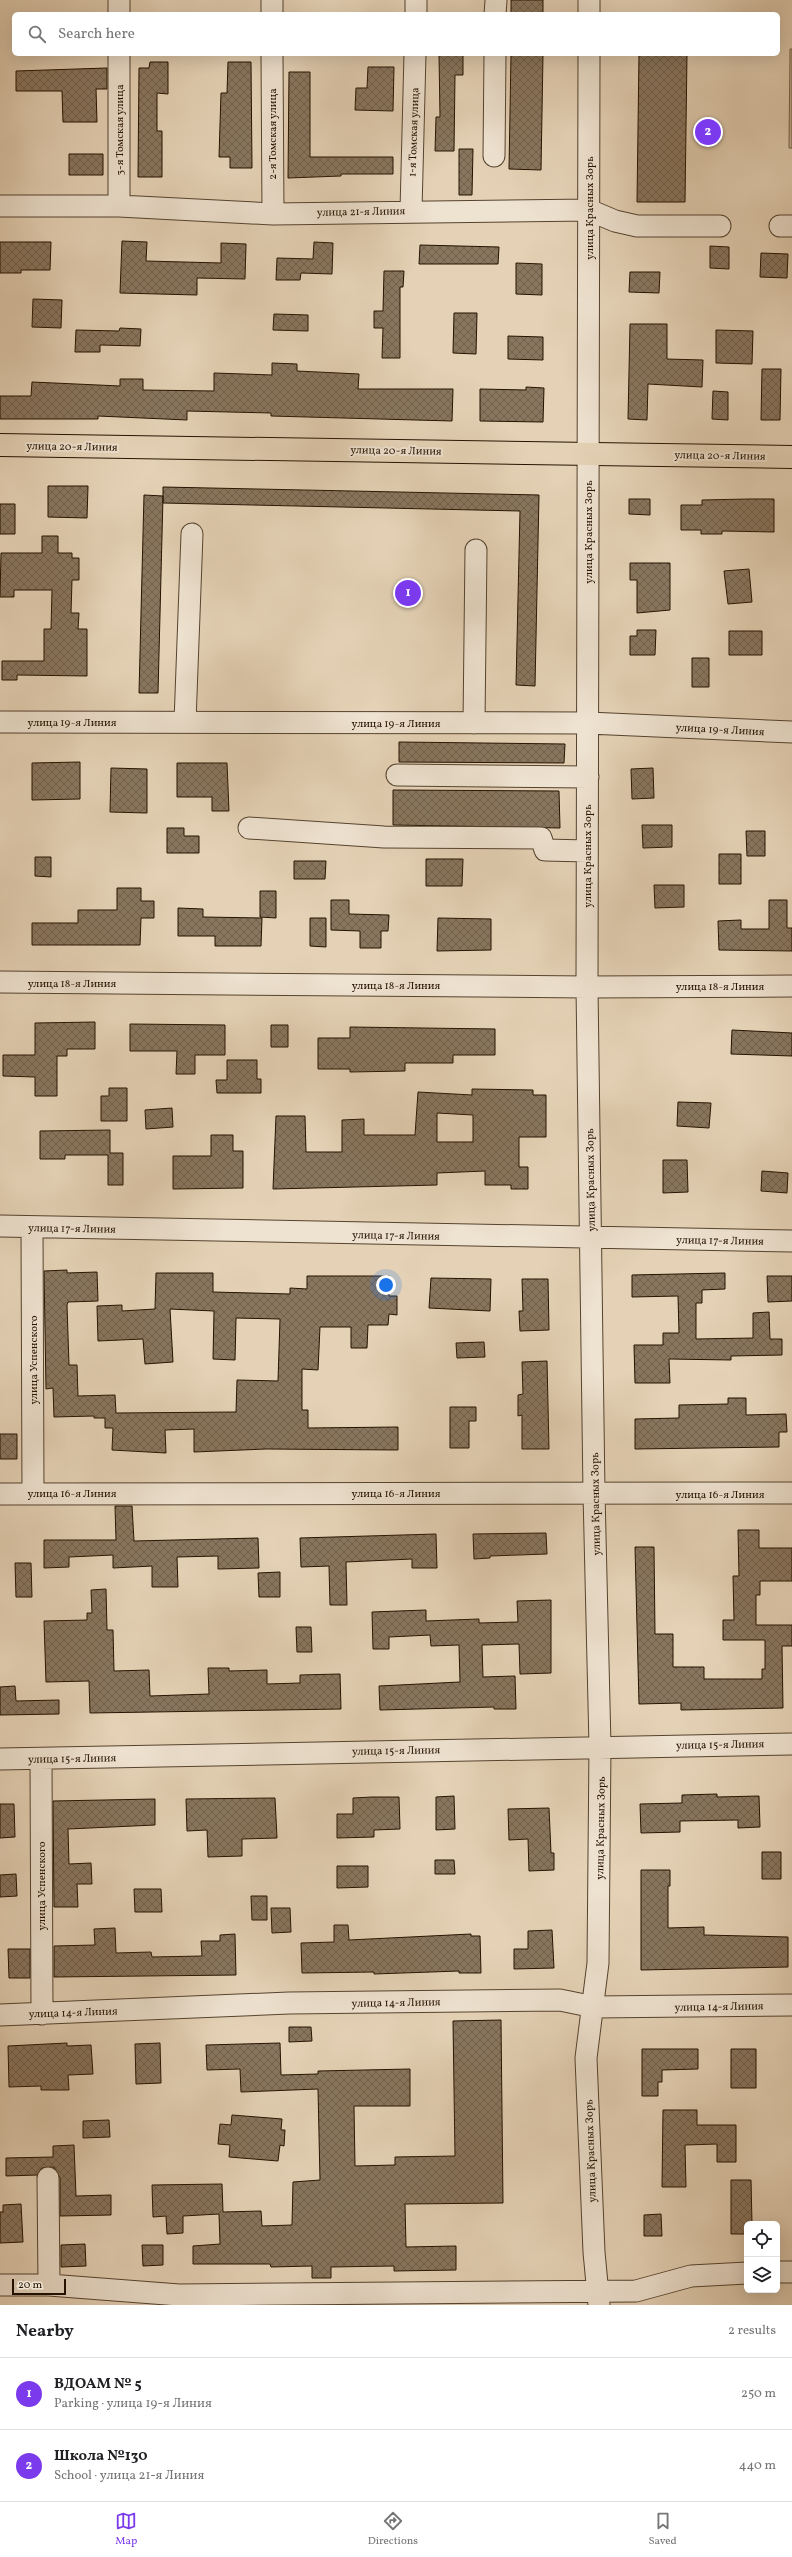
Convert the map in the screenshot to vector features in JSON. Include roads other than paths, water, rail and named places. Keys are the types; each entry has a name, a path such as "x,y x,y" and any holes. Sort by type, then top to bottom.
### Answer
{"main road":[{"name":"улица 20-я Линия","path":"0,444 792,457"}],"street":[{"path":"119,0 119,12"},
{"path":"272,0 272,12"},
{"path":"416,0 416,12"},
{"path":"589,0 589,12"},
{"name":"3-я Томская улица","path":"119,56 119,206"},
{"name":"2-я Томская улица","path":"272,56 273,214"},
{"name":"1-я Томская улица","path":"411,210 415,56"},
{"path":"494,156 495,56"},
{"name":"улица Красных Зорь","path":"589,56 587,986 592,1239 594,1493 600,1746 598,1963 594,2007 586,2058 594,2252 599,2298"},
{"name":"улица 21-я Линия","path":"0,206 119,206 273,214 411,210 589,210 615,221 637,226 720,226"},
{"path":"185,722 192,534"},
{"path":"474,723 476,550"},
{"name":"улица 19-я Линия","path":"0,722 588,723 792,732"},
{"path":"398,775 588,777"},
{"path":"249,828 384,837 541,838 545,850 587,851"},
{"name":"улица 18-я Линия","path":"0,982 792,986"},
{"name":"улица 17-я Линия","path":"0,1226 592,1239 792,1241"},
{"name":"улица Успенского","path":"32,1226 33,1493"},
{"name":"улица 16-я Линия","path":"0,1494 792,1493"},
{"name":"улица 15-я Линия","path":"0,1759 600,1746 792,1744"},
{"name":"улица Успенского","path":"41,1758 42,2014"},
{"name":"улица 14-я Линия","path":"0,2015 289,2003 520,2000 560,2000 594,2007 792,2005"},
{"path":"48,2178 49,2285"},
{"path":"780,2272 792,2272"},
{"path":"0,2285 49,2285 179,2295 599,2298 636,2291 691,2276 744,2273"}],"place":[{"name":"Школа №130","path":"708,132"},
{"name":"ВДОАМ № 5","path":"408,593"}]}
